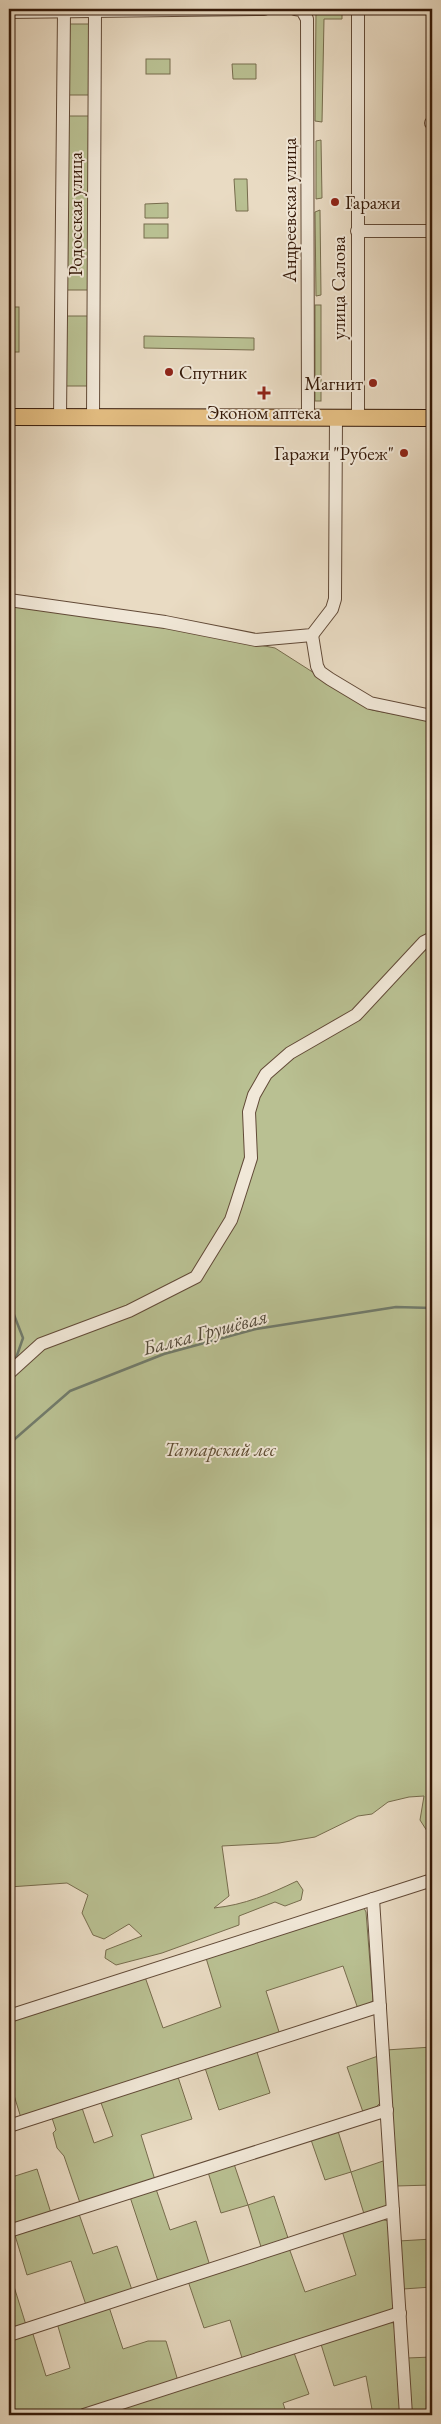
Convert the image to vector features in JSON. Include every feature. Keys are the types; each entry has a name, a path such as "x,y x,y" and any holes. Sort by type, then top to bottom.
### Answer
{"main road":[{"path":"9,417 432,418"}],"street":[{"path":"9,12 264,9"},
{"name":"Андреевская улица","path":"295,9 302,10 306,18 308,417"},
{"name":"улица Салова","path":"358,9 358,418"},
{"name":"Родосская улица","path":"60,418 64,11"},
{"name":"Родосская улица","path":"93,418 95,11"},
{"path":"357,231 432,231"},
{"path":"9,600 165,622 256,640 312,635 332,609 335,599 336,418"},
{"path":"312,635 320,672 370,703 432,716"},
{"path":"9,1372 41,1344 129,1311 196,1277 234,1212 251,1158 249,1112 254,1095 266,1074 290,1053 356,1015 424,942 432,938"},
{"path":"9,2016 432,1880"},
{"path":"373,1899 406,2415"},
{"path":"9,2126 380,2006"},
{"path":"9,2231 387,2110"},
{"path":"9,2335 393,2210"},
{"path":"84,2415 400,2313"}],"green space":[{"path":"314,9 342,9 342,19 324,19 322,122 315,121 316,11"},
{"path":"67,24 90,24 90,95 67,95"},
{"path":"146,59 170,59 170,74 146,74"},
{"path":"232,64 256,64 256,79 233,79"},
{"path":"66,116 90,116 89,290 66,290"},
{"path":"321,140 322,198 316,199 316,141"},
{"path":"9,168 13,168 14,194 9,194"},
{"path":"234,179 247,179 248,211 236,211"},
{"path":"168,203 168,218 145,218 145,204"},
{"path":"320,210 321,295 316,296 315,212"},
{"path":"144,224 168,224 168,238 144,238"},
{"path":"9,244 12,244 13,271 9,271"},
{"path":"315,305 321,305 321,401 315,401"},
{"path":"9,307 19,307 19,352 9,352"},
{"path":"66,316 89,316 88,386 65,386"},
{"path":"144,336 254,338 254,350 144,348"},
{"name":"Татарский лес","path":"9,605 161,626 275,648 372,710 432,721 432,1829 427,1831 420,1820 424,1796 409,1797 388,1802 372,1814 358,1816 315,1837 279,1843 222,1846 229,1896 214,1908 257,1898 297,1881 303,1890 301,1900 285,1906 275,1902 239,1916 239,1925 162,1953 116,1965 105,1958 106,1950 142,1936 129,1924 104,1939 93,1935 82,1913 88,1895 67,1883 9,1887"},
{"path":"364,1908 366,1912 373,2001 358,2009 343,1966 266,1991 280,2035 21,2118 9,2079 9,2020 145,1977 163,2028 221,2007 206,1958"},
{"path":"432,2047 432,2185 396,2186 386,2050"},
{"path":"256,2049 270,2093 219,2110 204,2065"},
{"path":"378,2056 380,2103 376,2107 363,2112 347,2067"},
{"path":"177,2074 192,2119 141,2135 155,2180 80,2203 64,2156 57,2148 53,2133 56,2130 51,2115 81,2105 94,2143 113,2136 100,2100"},
{"path":"337,2128 351,2172 325,2180 310,2137"},
{"path":"386,2160 389,2203 386,2208 365,2217 351,2172"},
{"path":"233,2161 248,2205 221,2213 207,2169"},
{"path":"9,2168 12,2177 37,2169 51,2213 9,2226"},
{"path":"155,2186 170,2230 196,2221 210,2266 158,2281 129,2194"},
{"path":"274,2196 289,2241 262,2250 248,2205"},
{"path":"78,2211 93,2254 117,2246 132,2290 86,2305 71,2261 27,2275 14,2232"},
{"path":"381,2219 388,2221 395,2304 390,2312 243,2361 230,2320 204,2328 188,2281 289,2248 305,2292 356,2275 342,2231"},
{"path":"432,2239 432,2287 403,2289 399,2241"},
{"path":"12,2280 26,2325 9,2330 9,2281"},
{"path":"109,2307 123,2349 148,2341 166,2341 178,2381 74,2415 9,2415 9,2339 32,2331 46,2376 70,2368 57,2323"},
{"path":"387,2322 394,2323 401,2410 390,2415 373,2415 366,2376 334,2386 320,2341"},
{"path":"293,2350 309,2394 283,2403 287,2415 90,2415"},
{"path":"432,2357 432,2415 410,2415 407,2358"}],"waterway":[{"path":"9,1302 23,1338 15,1361"},
{"name":"Балка Грушёвая","path":"9,1444 70,1391 164,1354 256,1329 396,1307 432,1308"}],"place":[{"name":"Гаражи","path":"335,202"},
{"name":"Спутник","path":"169,372"},
{"name":"Магнит","path":"373,383"},
{"name":"Эконом аптека","path":"264,393"},
{"name":"Гаражи \"Рубеж\"","path":"404,453"}]}
